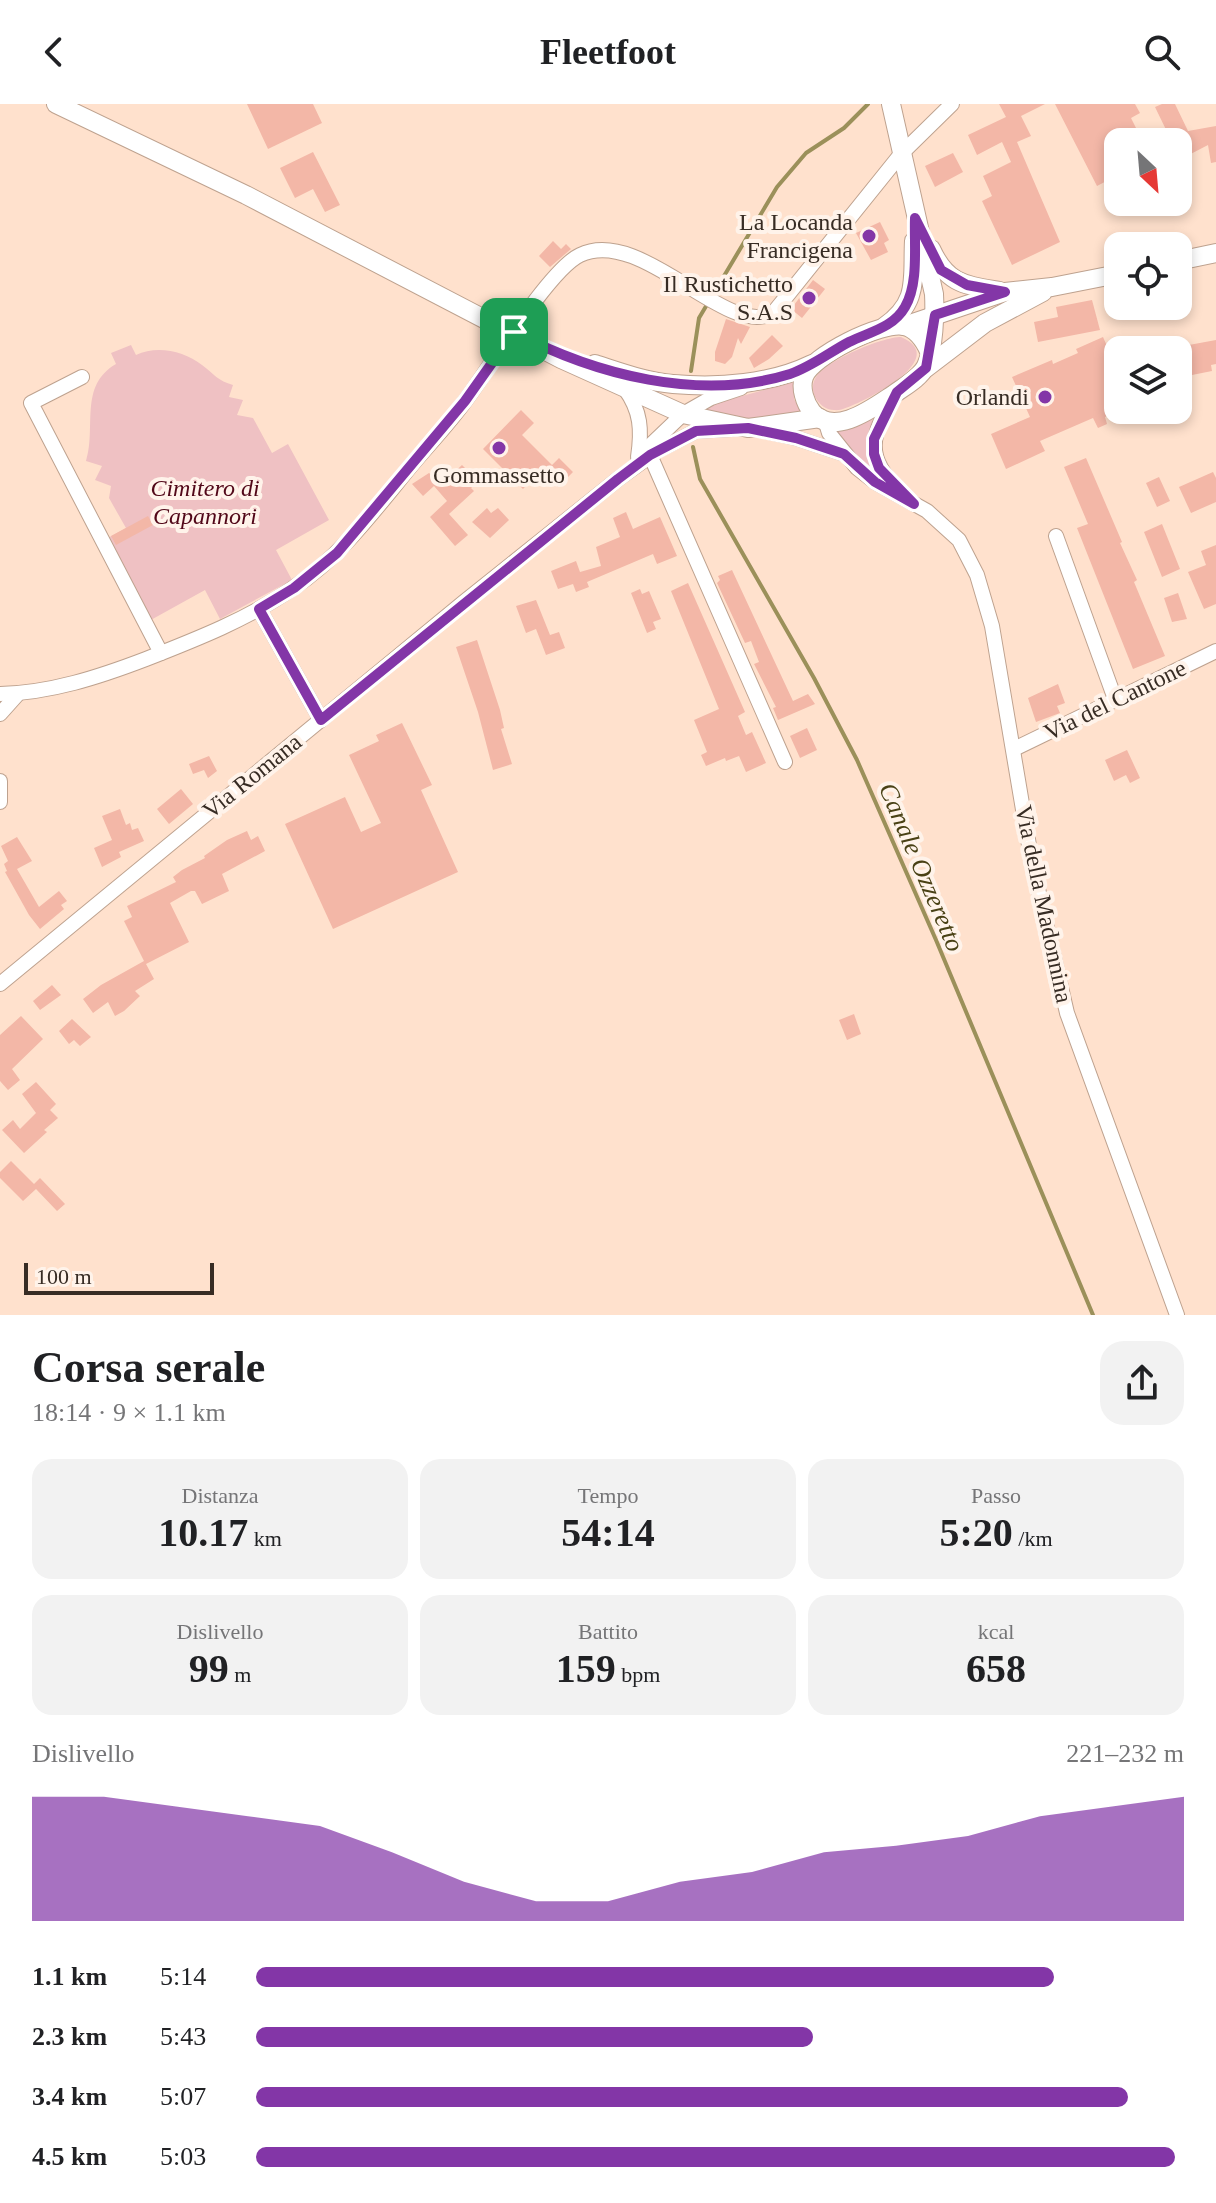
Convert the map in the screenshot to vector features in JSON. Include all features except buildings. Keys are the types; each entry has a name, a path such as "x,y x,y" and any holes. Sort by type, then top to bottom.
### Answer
{"main road":[{"path":"56,104 246,195 625,389 683,414 748,428 823,419 847,420 866,412 897,392 927,359 1052,287"},
{"path":"891,104 934,294 935,315 927,359"},
{"path":"915,218 941,270 967,285 1005,292"},
{"path":"882,328 904,310 914,288 915,218"},
{"path":"1192,258 1216,253"},
{"path":"552,352 671,384 732,384 794,373 855,339 882,328 904,326 1005,292 1104,277"},
{"path":"904,326 923,338 927,359"},
{"path":"814,363 804,376 802,390 813,413 823,419"}],"street":[{"path":"0,694 17,695 110,672 232,624 294,588 337,553 465,401 553,279 579,255 620,251 649,263 721,305 756,317 766,317 781,303 901,154 952,104"},
{"path":"82,377 31,403 161,653"},
{"path":"644,456 683,414 711,398 767,379"},
{"path":"625,389 638,409 644,456 785,762"},
{"path":"897,392 878,425 874,454 879,468 914,504"},
{"path":"823,419 844,454 875,482 914,504"},
{"path":"644,456 696,431 748,428 796,438 844,454"},
{"name":"Via Romana","path":"0,984 644,456"},
{"name":"Via della Madonnina","path":"914,504 927,511 959,540 977,575 992,626 1032,863 1067,1013 1177,1315"},
{"path":"1056,536 1115,699"},
{"path":"259,609 321,720"},
{"name":"Via del Cantone","path":"1014,749 1216,651"},
{"path":"0,714 17,695"},
{"path":"0,781 0,802"}],"green space":[{"path":"901,337 913,345 917,354 913,364 892,383 840,410 824,407 814,395 815,379 830,365 868,346"},
{"name":"Cimitero di Capannori","path":"131,345 136,355 161,350 187,356 233,385 229,397 243,400 237,415 253,418 272,453 288,444 329,520 276,550 292,580 220,619 205,590 149,621 106,539 126,528 109,498 111,486 95,480 102,466 86,461 91,408 97,384 104,373 116,364 111,353"},
{"path":"794,382 794,399 805,419 743,420 706,413 705,409 720,402"},
{"path":"873,417 869,450 873,469 860,461 834,430"}],"waterway":[{"name":"Canale Ozzeretto","path":"691,371 699,318 777,187 806,153 844,128 868,104"},
{"name":"Canale Ozzeretto","path":"693,447 700,479 814,678 857,760 1093,1315"}],"place":[{"name":"La Locanda Francigena","path":"869,236"},
{"name":"Il Rustichetto S.A.S","path":"809,298"},
{"name":"Orlandi","path":"1045,397"},
{"name":"Gommassetto","path":"499,448"}],"route":[{"path":"915,218 941,270 967,285 1005,292 935,315 926,368 897,392 878,425 874,454 879,468 914,504 875,482 844,454 796,438 748,428 696,431 650,455 618,479 321,720 259,609 294,588 337,553 465,401 514,332 552,352 671,384 732,384 794,373 855,339 882,328 904,310 914,288 915,218"}]}
